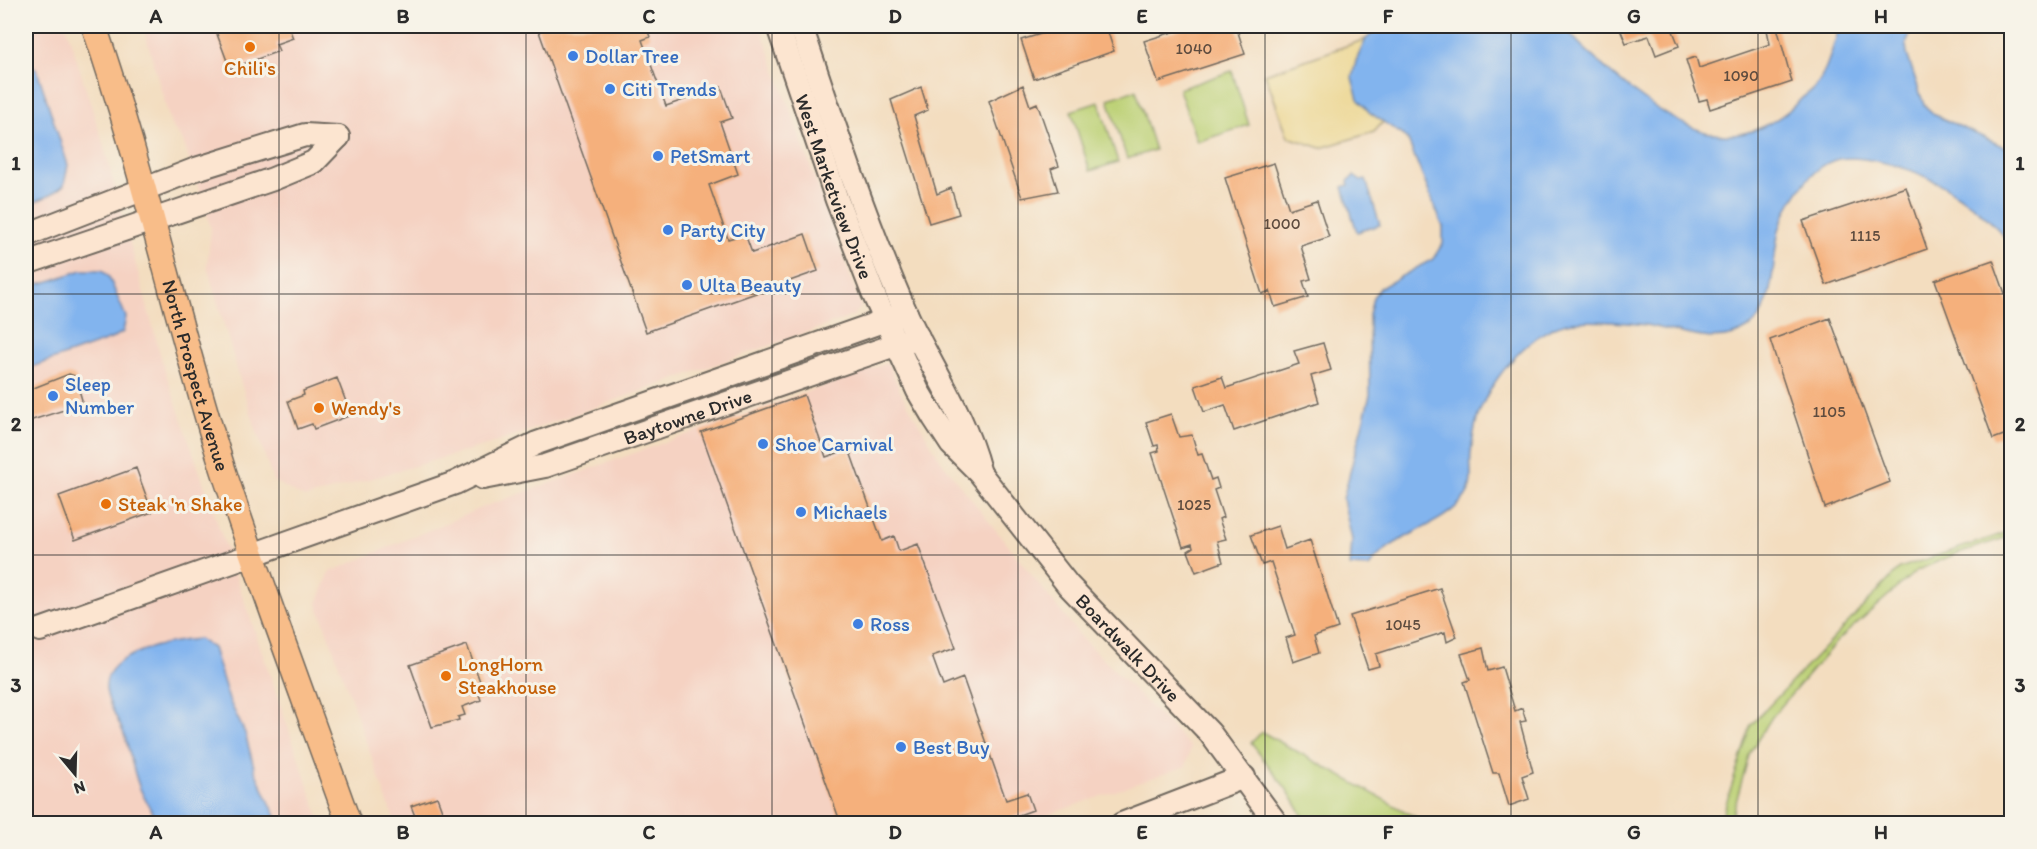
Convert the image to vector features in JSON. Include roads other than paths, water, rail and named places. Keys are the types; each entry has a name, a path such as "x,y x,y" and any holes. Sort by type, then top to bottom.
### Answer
{"main road":[{"name":"North Prospect Avenue","path":"94,26 152,219 211,429 349,824"}],"street":[{"name":"West Marketview Drive","path":"778,26 837,200 907,340"},
{"name":"West Marketview Drive","path":"801,26 896,316"},
{"path":"26,235 196,169 305,135 338,137 314,162 273,179 26,263"},
{"name":"Baytowne Drive","path":"40,630 455,483 537,443 896,316"},
{"name":"Baytowne Drive","path":"455,483 545,466 907,340"},
{"name":"Boardwalk Drive","path":"907,340 971,439 979,472 1068,585 1200,722 1244,777 1277,824"},
{"path":"1122,824 1244,777"}],"water":[{"path":"1381,26 1563,26 1612,74 1653,106 1695,128 1726,135 1750,132 1772,122 1813,89 1824,73 1840,26 1912,26 1906,45 1907,54 1924,105 1935,115 2011,150 2011,245 2000,231 1974,207 1943,186 1911,170 1865,159 1849,158 1825,164 1800,189 1782,221 1768,298 1757,321 1747,329 1721,338 1693,336 1638,324 1589,321 1558,326 1543,334 1515,357 1503,371 1484,402 1475,429 1471,481 1465,497 1443,517 1390,546 1369,567 1350,566 1352,540 1343,499 1370,395 1369,315 1373,297 1380,288 1433,259 1443,243 1443,227 1407,138 1369,112 1358,99 1352,78 1356,61 1366,39"},
{"path":"26,62 37,70 68,165 64,185 52,194 26,206"},
{"path":"1354,176 1361,181 1366,180 1380,225 1357,232 1343,187 1349,185 1348,181"},
{"path":"82,270 102,270 109,277 126,317 123,332 111,339 26,369 26,286 47,282"},
{"path":"199,639 213,648 229,700 245,733 255,771 279,823 157,823 141,791 125,737 106,691 109,674 117,664 143,650 174,642"}],"place":[{"name":"Chili's","path":"250,47"},
{"name":"Dollar Tree","path":"573,56"},
{"name":"Citi Trends","path":"610,89"},
{"name":"PetSmart","path":"658,156"},
{"name":"Party City","path":"668,230"},
{"name":"Ulta Beauty","path":"687,285"},
{"name":"Sleep Number","path":"53,396"},
{"name":"Wendy's","path":"319,408"},
{"name":"Shoe Carnival","path":"763,444"},
{"name":"Steak 'n Shake","path":"106,504"},
{"name":"Michaels","path":"801,512"},
{"name":"Ross","path":"858,624"},
{"name":"LongHorn Steakhouse","path":"446,676"},
{"name":"Best Buy","path":"901,747"}]}
